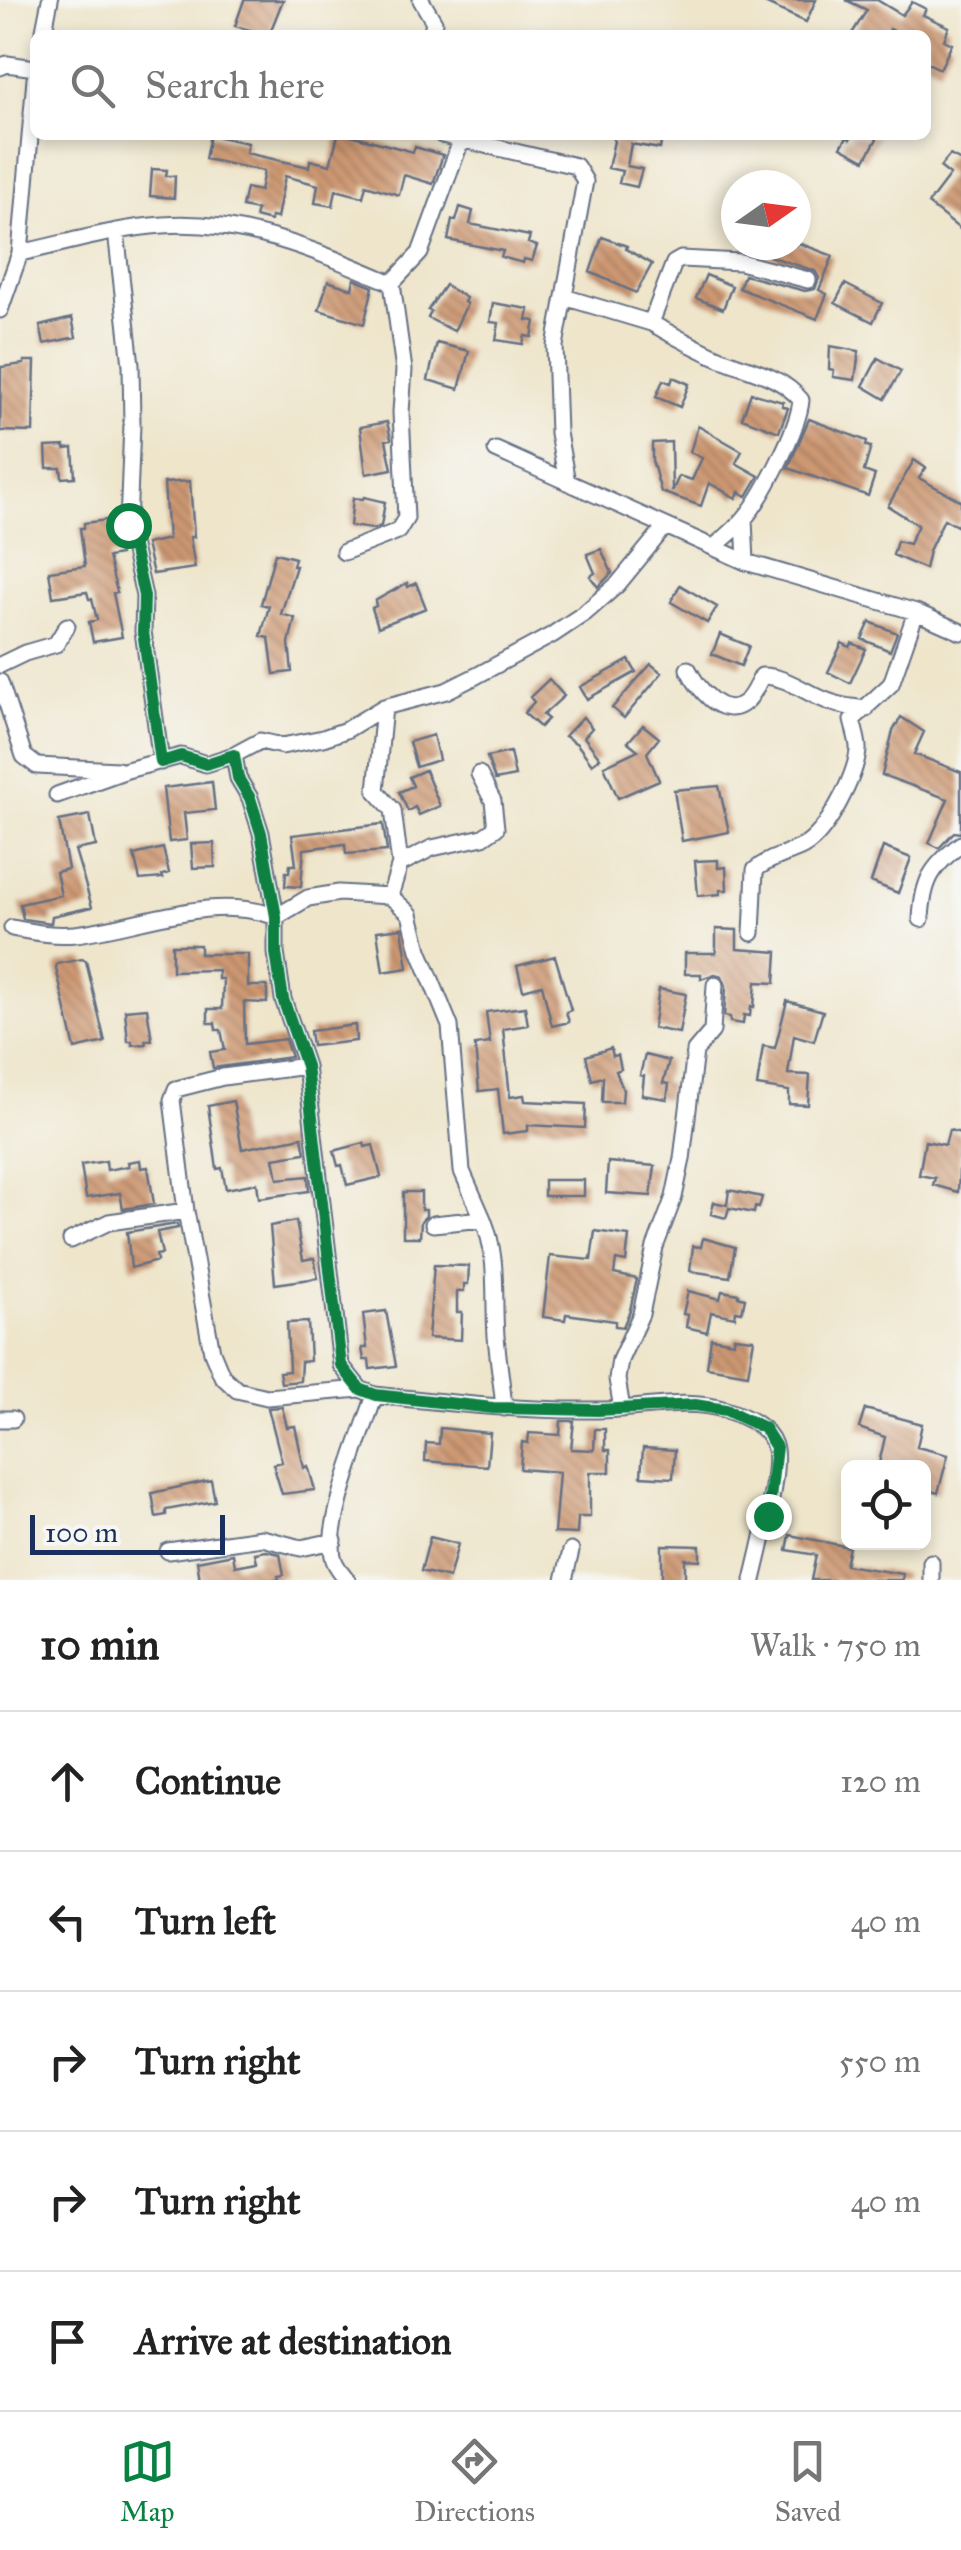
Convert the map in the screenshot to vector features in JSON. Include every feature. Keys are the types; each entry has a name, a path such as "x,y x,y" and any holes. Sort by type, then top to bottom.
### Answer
{"street":[{"path":"43,30 50,0"},
{"path":"421,0 434,22 432,30"},
{"path":"0,67 7,64 30,67"},
{"path":"0,310 20,252 30,137"},
{"path":"392,283 420,253 461,140"},
{"path":"470,140 576,166 582,172 584,181 555,346 558,432 566,482"},
{"path":"20,252 164,224 223,226 298,243 392,283"},
{"path":"116,231 131,365 128,525 144,596 143,631 161,762"},
{"path":"651,324 674,263 681,259 740,262 808,280"},
{"path":"344,552 398,531 406,518 401,412 404,370 392,283"},
{"path":"564,298 651,324 723,360 768,375 792,388 802,400 800,419 792,436 744,519 714,547"},
{"path":"496,450 746,562 916,612 961,632"},
{"path":"744,519 746,562"},
{"path":"58,795 181,756 206,764 260,742 282,746 323,738 384,708 446,691 552,634 618,584 664,528"},
{"path":"752,933 756,870 766,860 807,844 826,823 847,786 858,749 852,720 891,684 916,612"},
{"path":"0,666 25,652 56,644 67,626"},
{"path":"688,669 697,688 716,704 734,708 746,703 762,676 769,675 802,686 831,703 866,709"},
{"path":"0,682 4,705 24,756 37,766 127,770"},
{"path":"384,708 376,791 393,810 400,864 390,896"},
{"path":"234,755 238,778 250,798 261,833 276,917 276,953 283,999 306,1066 341,1365 368,1392"},
{"path":"400,864 432,848 483,838 496,828 493,802 479,774"},
{"path":"921,919 923,889 932,870 961,844"},
{"path":"276,917 308,898 339,893 390,896 410,914 419,950 450,1026 462,1171 491,1235 496,1260 496,1334 504,1408"},
{"path":"12,928 74,934 204,911 257,910 276,917"},
{"path":"622,1409 617,1379 620,1360 640,1314 655,1247 674,1198 694,1051 712,1031 715,985"},
{"path":"306,1066 223,1076 176,1089 172,1100 186,1212 212,1352 222,1376 237,1390 268,1397 368,1392 504,1408 695,1405 726,1410 764,1428 776,1447 768,1516 753,1580"},
{"path":"71,1240 109,1222 186,1212"},
{"path":"433,1224 483,1219"},
{"path":"347,1580 333,1559 334,1541 344,1482 368,1392"},
{"path":"168,1551 262,1538 300,1548 334,1541"},
{"path":"564,1580 571,1551"},
{"path":"931,1562 931,1580"}],"building":[{"path":"244,0 283,0 271,30 235,26"},
{"path":"758,0 816,0 806,22"},
{"path":"846,0 877,0 902,15 912,2 926,9 923,15 949,27 944,40 952,44 940,69 931,64 931,30 854,30 867,10"},
{"path":"209,140 248,143 246,153 309,167 310,160 330,165 337,140 369,140 413,152 415,147 443,155 433,184 404,175 399,195 366,185 363,197 336,190 333,206 315,203 318,185 285,176 277,218 271,217 270,221 255,217 257,210 242,207 246,188 260,191 264,171 205,159"},
{"path":"661,140 660,149 631,144 627,166 642,169 637,187 619,183 622,171 608,168 614,141"},
{"path":"845,140 876,140 865,160 841,147"},
{"path":"950,155 961,161 961,230 928,204 950,175 940,167"},
{"path":"152,169 167,170 166,176 175,176 174,198 150,196"},
{"path":"460,207 473,211 470,224 530,236 528,243 537,246 532,261 524,259 523,263 501,257 503,251 448,240 452,220 456,221"},
{"path":"602,237 627,246 626,249 652,264 636,293 590,272"},
{"path":"811,248 833,256 819,290 827,294 817,319 739,288 744,275 805,291 815,289 819,278 815,271 781,260 811,260"},
{"path":"706,275 732,286 723,309 696,298"},
{"path":"354,279 373,287 364,324 319,310 328,281 352,289"},
{"path":"845,284 882,303 873,322 835,303"},
{"path":"445,285 466,298 454,331 428,318 428,310"},
{"path":"493,303 529,309 527,320 535,321 532,337 525,336 523,344 496,340 499,323 490,322"},
{"path":"72,318 76,337 44,344 40,326"},
{"path":"437,343 469,351 459,389 428,380"},
{"path":"830,346 859,351 855,380 833,377 834,370 829,369"},
{"path":"878,358 901,371 885,399 863,386"},
{"path":"35,361 33,432 0,431 1,367"},
{"path":"673,377 689,384 680,407 656,397 663,380 671,383"},
{"path":"751,393 783,402 782,406 788,408 779,432 742,418"},
{"path":"809,419 867,441 866,446 871,447 864,471 875,475 868,496 788,468"},
{"path":"387,422 392,469 366,474 360,427"},
{"path":"698,426 742,451 736,463 759,476 747,496 739,492 736,498 709,483 701,506 661,492 652,460 652,443 671,442 672,492 679,476 692,480 702,458 690,452"},
{"path":"46,447 73,448 75,477 62,478 61,468 47,468"},
{"path":"914,460 926,468 919,478 961,501 961,519 957,526 944,519 925,569 893,555 897,541 909,544 918,525 888,506"},
{"path":"190,481 194,537 190,537 195,568 153,574 146,544 168,539 164,483"},
{"path":"353,498 385,502 381,526 350,526"},
{"path":"115,519 120,555 108,557 122,637 93,642 89,622 97,620 92,599 87,592 53,597 49,571 85,566 80,528 84,528 84,523"},
{"path":"601,549 612,573 598,587 590,576 595,573 587,554"},
{"path":"275,553 295,558 296,566 281,614 295,618 289,643 292,672 274,674 269,638 261,636 269,606 261,604"},
{"path":"407,583 408,587 416,583 426,608 378,627 372,608 375,601"},
{"path":"680,585 717,607 707,623 671,602"},
{"path":"870,622 897,633 890,651 862,639"},
{"path":"720,634 749,646 741,666 712,654"},
{"path":"842,643 866,649 850,683 828,672"},
{"path":"629,660 636,672 587,699 580,687"},
{"path":"651,664 662,673 624,718 612,708"},
{"path":"549,679 564,696 543,715 548,719 540,727 524,713 534,702 530,697"},
{"path":"583,717 592,728 584,737 600,758 592,764 577,744 565,736"},
{"path":"901,717 924,732 914,754 961,772 961,833 954,832 939,848 929,843 948,799 882,775 893,731"},
{"path":"643,725 659,738 647,753 659,780 618,798 604,766 638,750 628,742"},
{"path":"433,735 439,760 416,767 409,742"},
{"path":"510,752 515,776 495,780 487,757"},
{"path":"425,770 440,806 419,815 415,807 408,811 399,792 413,786 409,777"},
{"path":"212,782 215,810 184,813 187,840 169,842 163,788"},
{"path":"719,786 729,832 682,841 674,790"},
{"path":"90,815 96,846 75,850 92,907 52,916 51,923 23,919 20,904 61,895 56,872 68,869 59,821"},
{"path":"383,824 387,851 346,854 345,844 304,849 301,887 285,886 286,872 290,865 296,865 292,835"},
{"path":"214,843 215,867 193,868 191,844"},
{"path":"883,847 911,858 898,893 871,882"},
{"path":"163,848 169,873 163,878 140,880 134,855"},
{"path":"718,860 718,868 726,867 727,890 698,896 695,861"},
{"path":"402,928 408,968 383,972 377,931"},
{"path":"716,929 737,930 737,949 777,952 775,983 756,982 754,1007 751,1006 750,1016 744,1015 743,1024 730,1022 730,1017 724,1016 726,986 722,976 701,979 701,974 685,974 685,953 716,953"},
{"path":"172,945 200,945 200,954 248,954 248,986 267,986 267,1003 244,1002 245,1044 285,1039 291,1057 213,1068 210,1052 225,1050 221,1030 216,1030 215,1023 208,1023 208,1009 222,1009 223,979 218,979 218,970 172,971"},
{"path":"555,956 571,1010 566,1012 569,1022 552,1026 542,985 523,990 517,966"},
{"path":"86,961 105,1042 75,1049 56,968 57,964"},
{"path":"659,989 686,994 679,1033 653,1028"},
{"path":"787,1001 823,1011 814,1041 794,1035 788,1074 810,1075 808,1105 789,1104 789,1091 757,1086 763,1046 775,1048"},
{"path":"525,1007 528,1025 503,1029 510,1097 524,1095 525,1101 586,1104 585,1128 528,1125 528,1131 503,1134 498,1089 479,1091 475,1045 490,1043 486,1012"},
{"path":"147,1008 152,1040 132,1045 128,1041 125,1010"},
{"path":"355,1025 356,1041 312,1046 310,1031"},
{"path":"611,1048 613,1056 618,1055 621,1069 616,1071 623,1090 622,1102 602,1102 603,1077 592,1080 586,1056"},
{"path":"645,1055 669,1061 663,1083 669,1084 667,1099 642,1095 644,1076 640,1075"},
{"path":"233,1101 242,1149 302,1137 305,1153 274,1158 278,1179 308,1176 309,1191 259,1198 257,1183 226,1189 222,1168 217,1169 208,1106"},
{"path":"949,1130 961,1133 958,1192 933,1185 935,1178 919,1175 925,1141 945,1145"},
{"path":"364,1143 365,1147 373,1145 381,1177 347,1185 334,1151"},
{"path":"140,1160 141,1168 148,1167 154,1204 123,1209 120,1193 86,1198 81,1165 106,1161 107,1170"},
{"path":"608,1162 655,1166 651,1196 606,1193"},
{"path":"544,1180 584,1180 584,1196 544,1196"},
{"path":"729,1190 762,1197 759,1208 755,1207 754,1213 729,1208 726,1218 711,1214 714,1202 727,1205"},
{"path":"403,1192 421,1192 421,1210 426,1210 426,1216 421,1221 420,1237 403,1237"},
{"path":"296,1221 303,1260 314,1258 318,1278 275,1284 270,1226"},
{"path":"177,1224 178,1228 157,1232 162,1254 156,1255 157,1261 131,1268 127,1232"},
{"path":"595,1231 629,1236 626,1262 616,1260 614,1274 637,1279 623,1327 615,1326 615,1321 566,1314 565,1320 543,1317 550,1256 591,1260"},
{"path":"703,1238 735,1247 730,1277 690,1271 693,1246 701,1247"},
{"path":"434,1265 469,1266 468,1284 464,1284 464,1291 457,1291 457,1312 462,1312 461,1340 428,1338"},
{"path":"688,1291 720,1299 722,1291 739,1294 745,1298 742,1312 736,1311 735,1317 711,1312 707,1332 686,1327 688,1315 683,1314"},
{"path":"386,1311 396,1366 370,1369 362,1348 367,1348 363,1314"},
{"path":"308,1322 310,1361 301,1362 300,1381 281,1383 279,1372 289,1371 287,1323"},
{"path":"734,1337 754,1339 748,1374 707,1367 711,1338 734,1342"},
{"path":"282,1407 287,1427 295,1426 304,1468 308,1466 315,1490 282,1494 273,1464 282,1462 268,1408"},
{"path":"865,1409 922,1424 917,1447 948,1455 938,1493 931,1491 931,1460 880,1460 885,1437 859,1428"},
{"path":"561,1421 574,1421 571,1449 594,1450 595,1429 605,1429 605,1450 610,1450 610,1472 590,1472 590,1517 578,1517 577,1534 554,1533 559,1472 520,1469 522,1442 528,1443 529,1433 560,1435"},
{"path":"440,1428 490,1433 487,1466 425,1461 426,1443 439,1444"},
{"path":"643,1448 675,1450 673,1478 641,1476"},
{"path":"211,1480 215,1501 166,1510 166,1515 156,1517 152,1493"},
{"path":"790,1535 841,1545 841,1550 848,1550 845,1565 903,1574 902,1580 811,1580 816,1555 787,1550"},
{"path":"430,1537 458,1544 449,1578 421,1571"},
{"path":"662,1545 700,1546 700,1560 685,1559 685,1580 662,1580"},
{"path":"255,1553 280,1554 284,1575 278,1576 279,1580 200,1580 197,1561 233,1554 235,1566 257,1562"}],"route":[{"path":"128,525 144,596 143,631 161,762 181,756 206,764 234,755 238,778 250,798 261,833 276,917 276,953 283,999 306,1066 341,1365 360,1389 376,1395 493,1408 598,1410 695,1405 726,1410 764,1428 776,1447 768,1516"}]}
